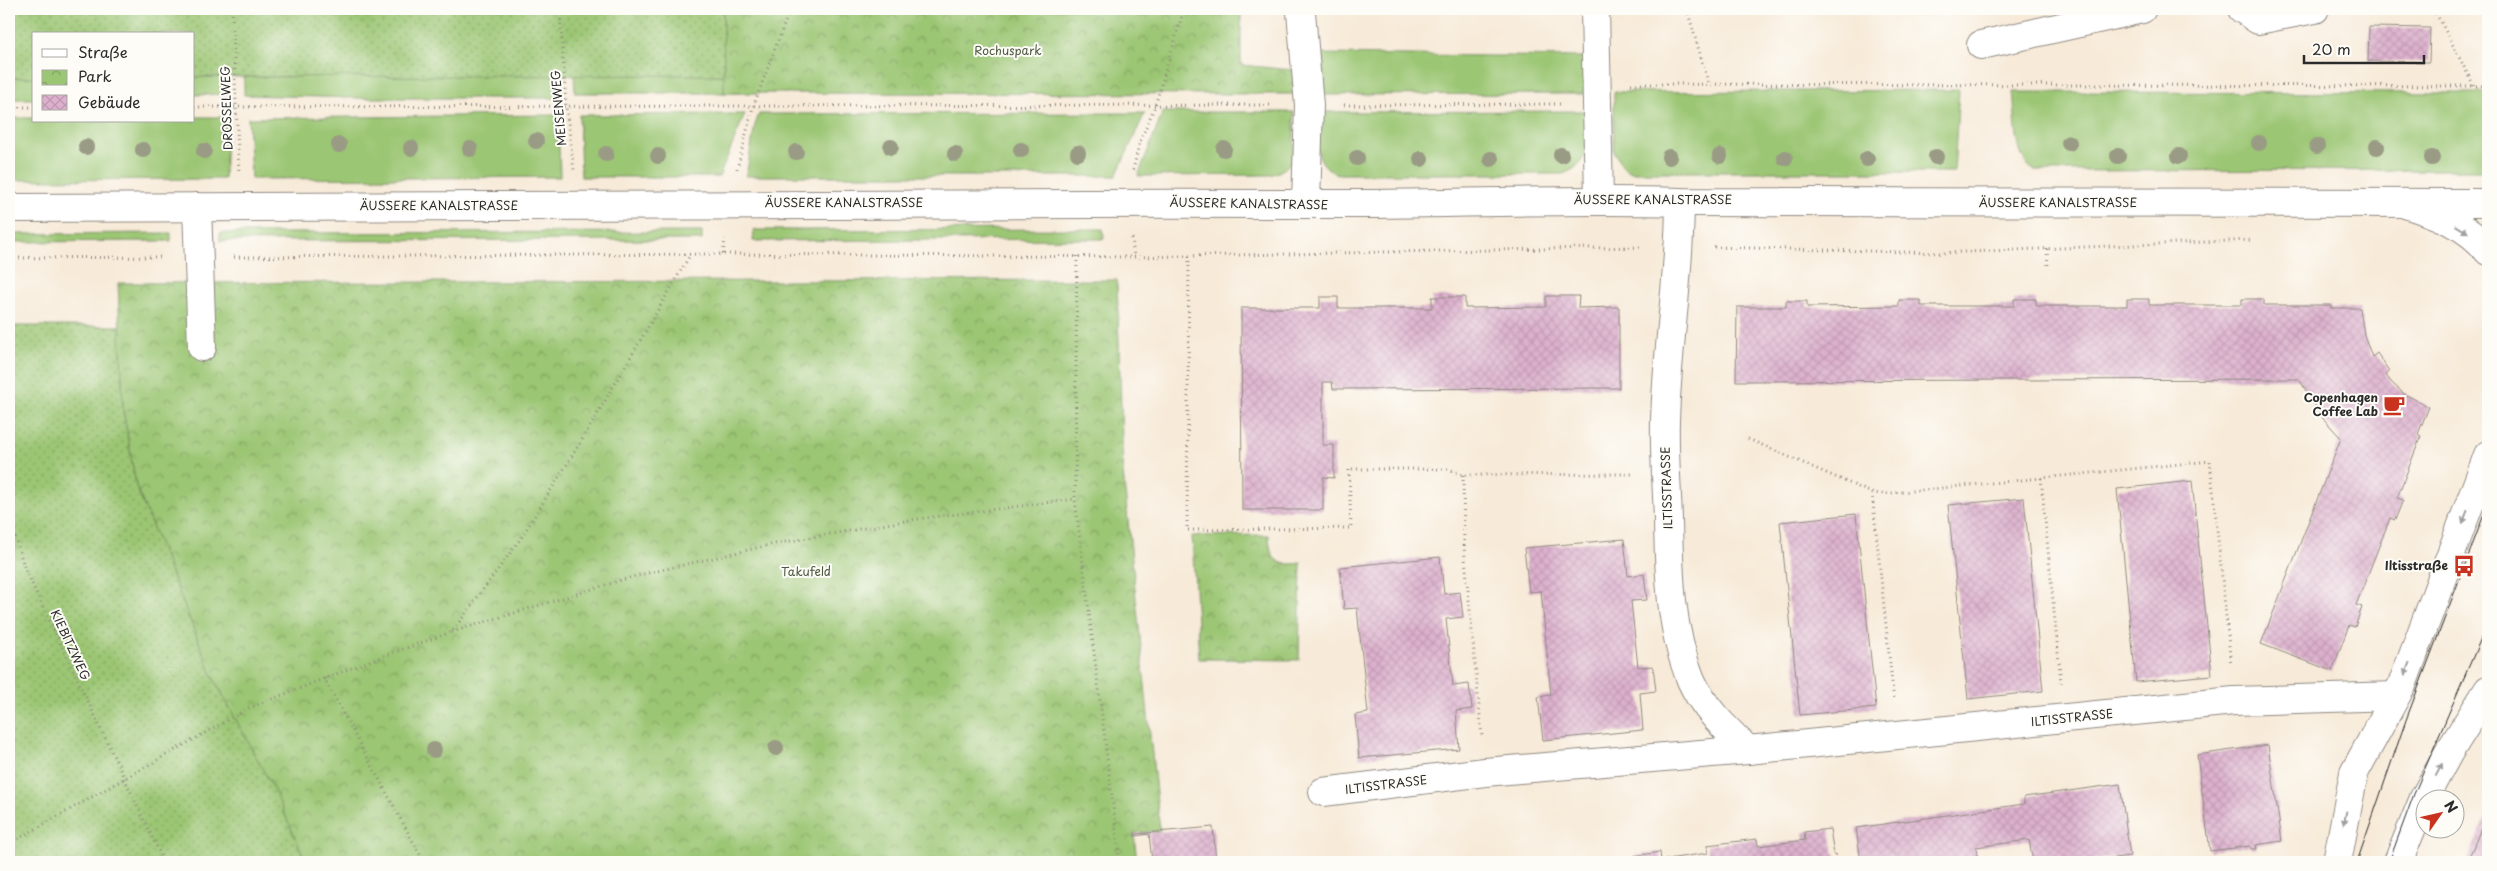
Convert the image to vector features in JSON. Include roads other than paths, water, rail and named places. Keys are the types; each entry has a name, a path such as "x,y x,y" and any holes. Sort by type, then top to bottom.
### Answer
{"main road":[{"path":"1595,9 1599,199"},
{"path":"1981,45 2142,9"},
{"path":"2242,9 2258,20 2315,9"},
{"path":"1301,12 1308,105 1306,204"},
{"name":"ÄUSSERE KANALSTRASSE","path":"9,208 1130,202 1306,204 1599,199 1680,202 2488,203"},
{"name":"ILTISSTRASSE","path":"1680,202 1680,246 1665,422 1669,587 1677,636 1692,680 1704,703 1720,723 1748,750"},
{"path":"2402,203 2440,216 2466,230 2488,251"},
{"path":"197,207 202,347"},
{"path":"2337,862 2354,773 2396,696 2488,455"},
{"path":"2398,862 2424,798 2448,752 2488,690"},
{"name":"ILTISSTRASSE","path":"1322,792 1485,772 1748,750 2234,701 2396,696"}],"tram line":[{"path":"2357,862 2406,720 2488,504"},
{"path":"2389,862 2414,794 2488,622"}],"place":[{"name":"Copenhagen Coffee Lab","path":"2394,405"},
{"name":"Iltisstraße","path":"2464,566"}],"park label":[{"name":"Rochuspark","path":"1008,51"},
{"name":"Takufeld","path":"806,572"}]}
